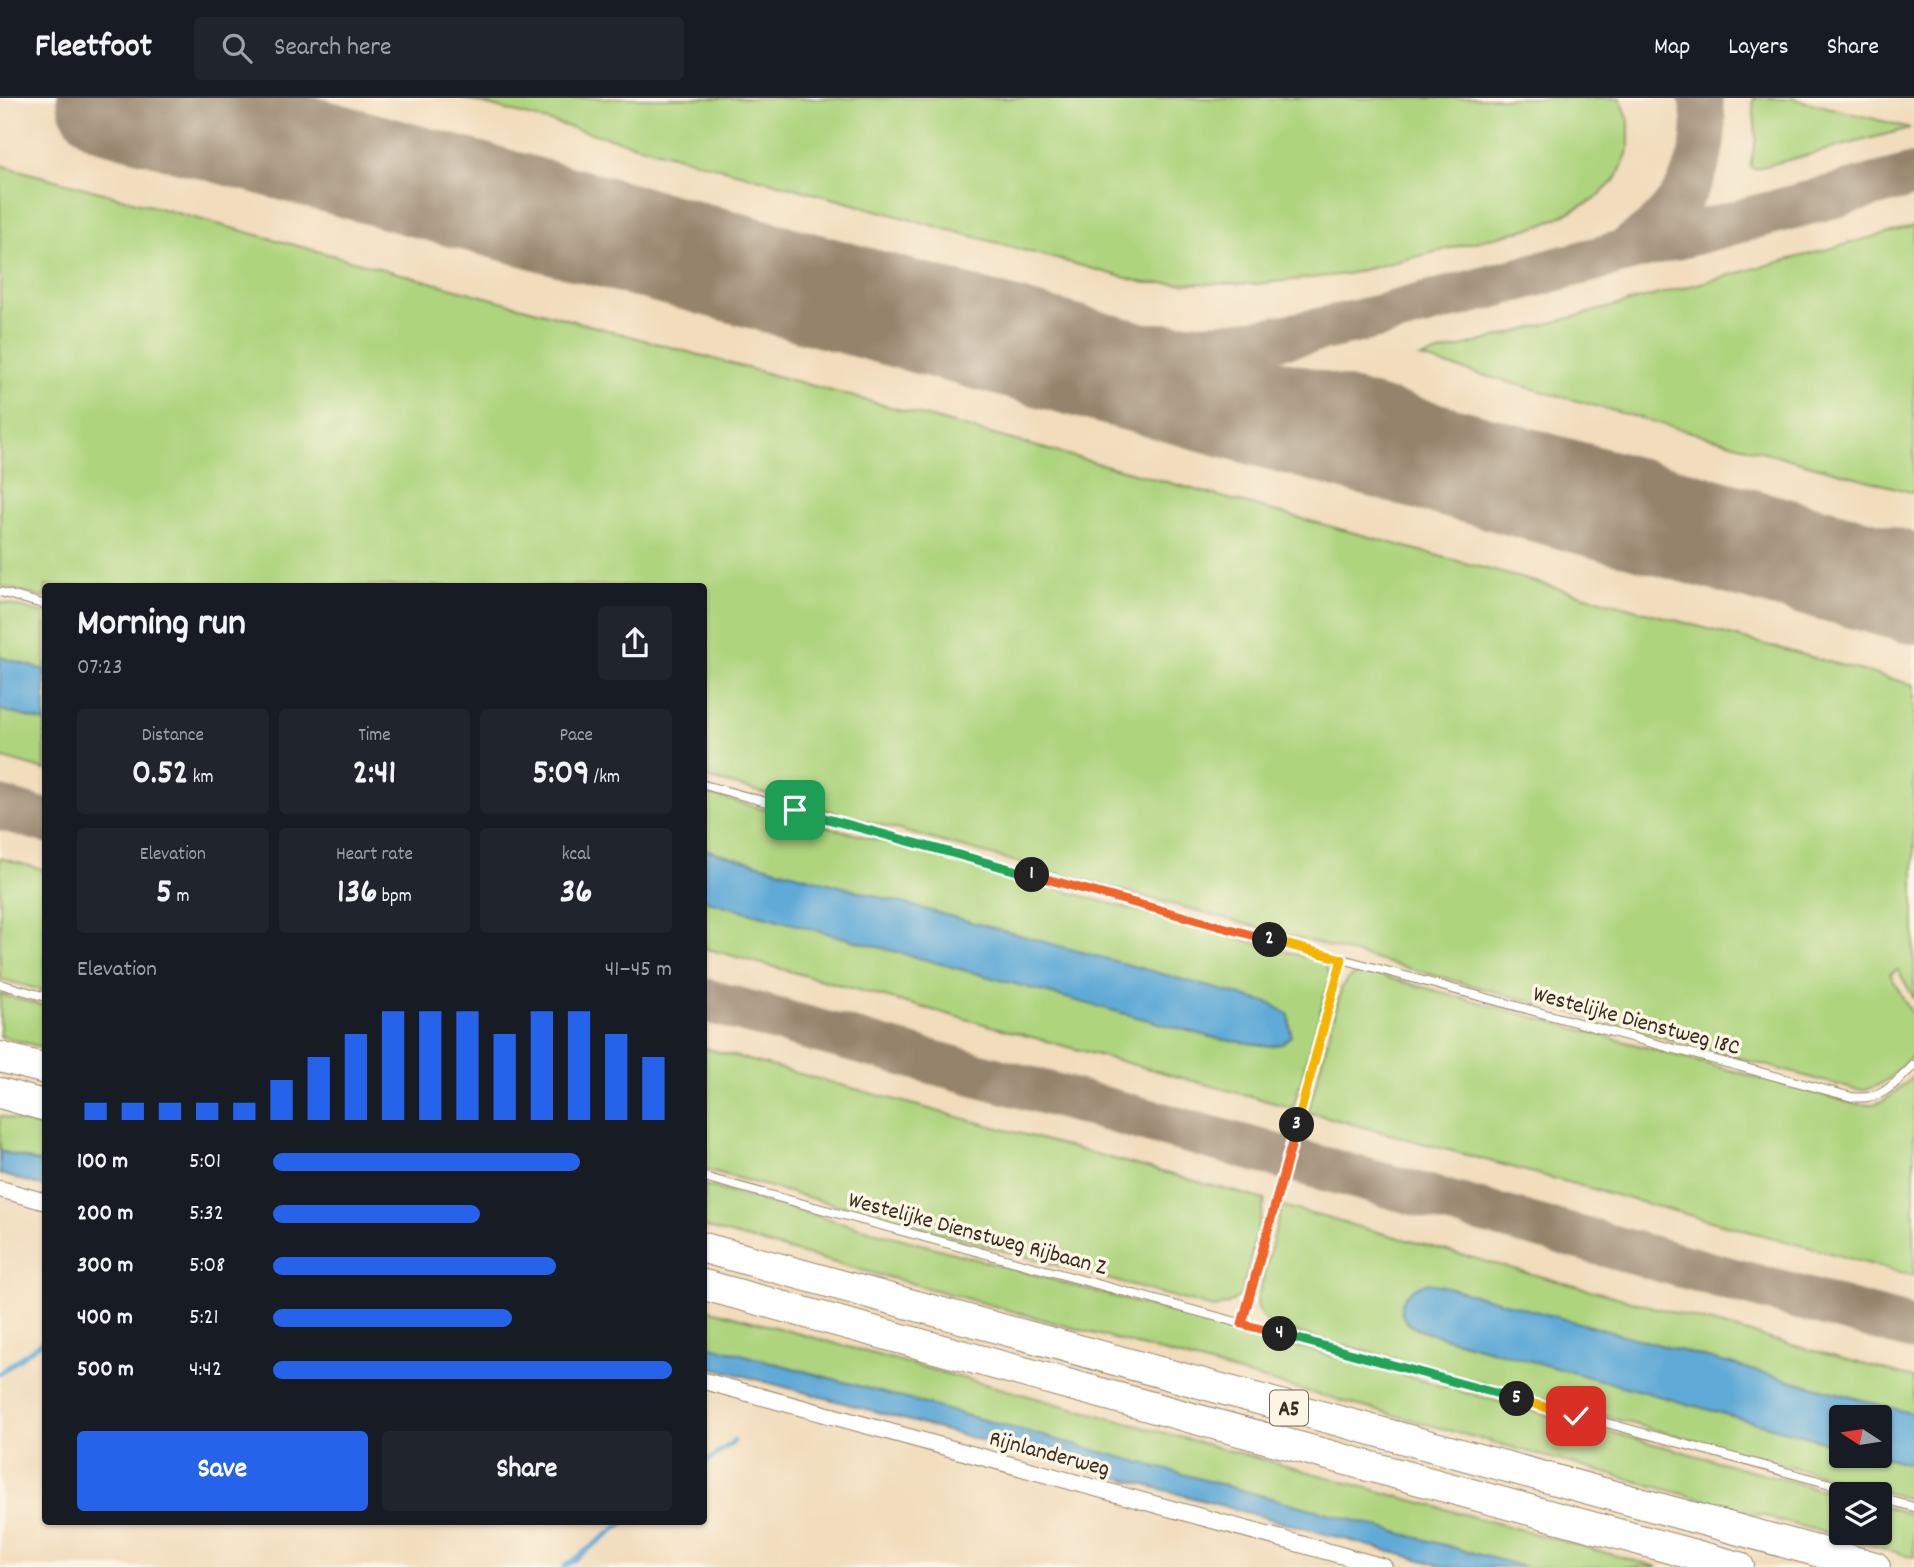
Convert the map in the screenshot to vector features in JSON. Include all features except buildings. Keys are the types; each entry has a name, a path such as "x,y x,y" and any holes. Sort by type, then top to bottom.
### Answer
{"highway":[{"path":"0,1057 42,1068"},
{"path":"0,1093 42,1105"},
{"name":"A5","path":"707,1249 1875,1567"},
{"name":"A5","path":"707,1286 1739,1567"}],"street":[{"path":"0,1189 42,1201"},
{"name":"Rijnlanderweg","path":"707,1382 1384,1567"}],"lane":[{"path":"0,592 42,604"},
{"name":"Westelijke Dienstweg 18C","path":"707,786 1852,1097 1875,1097 1914,1065"},
{"path":"1242,1324 1342,959"},
{"path":"0,984 42,996"},
{"name":"Westelijke Dienstweg Rijbaan Z","path":"707,1178 1829,1484"},
{"path":"1892,1501 1914,1507"}],"green space":[{"path":"462,98 1620,98 1629,120 1629,149 1617,178 1594,200 1543,225 1347,274 1256,284 1145,283"},
{"path":"1753,98 1791,98 1910,128 1754,169 1750,166 1756,138"},
{"path":"0,165 1914,685 1914,998 1898,970 1890,974 1914,1018 1914,1054 1887,1080 1872,1088 1853,1089 707,778 707,583 42,583 42,597 0,586"},
{"path":"1914,226 1914,493 1420,358"},
{"path":"0,602 42,613 42,769 0,757"},
{"path":"707,794 1321,961 1329,973 1329,981 1293,1108 707,949"},
{"path":"0,858 42,869 42,990 0,979"},
{"path":"1359,972 1855,1104 1874,1104 1888,1098 1914,1075 1914,1276 1308,1112 1342,987"},
{"path":"0,994 42,1005 42,1047 0,1036"},
{"path":"707,1049 1265,1200 1241,1295 1228,1304 1214,1308 707,1170"},
{"path":"0,1116 42,1127 42,1163 0,1151"},
{"path":"707,1186 1829,1492 1829,1534 707,1228"},
{"path":"1282,1206 1914,1378 1914,1414 1892,1408 1892,1405 1881,1405 1439,1285 1416,1329 1829,1443 1829,1468 1892,1468 1892,1459 1914,1465 1914,1500 1892,1494 1892,1482 1848,1482 1273,1326 1261,1315 1257,1301"},
{"path":"707,1309 1658,1567 1525,1567 707,1345"},
{"path":"1892,1509 1914,1515 1914,1557 1870,1545 1892,1545"}],"water":[{"path":"0,657 42,669 42,721 0,710"},
{"path":"707,850 1272,1004 1289,1015 1291,1036 1281,1044 1269,1046 1218,1039 707,901"},
{"path":"0,1151 42,1163 42,1186 0,1174"},
{"path":"1426,1283 1439,1285 1881,1405 1829,1405 1829,1443 1417,1329 1409,1324 1401,1309 1404,1298"},
{"path":"707,1345 1525,1567 1447,1567 707,1366"},
{"path":"1892,1408 1914,1414 1914,1465 1892,1459"}],"waterway":[{"path":"0,1373 42,1342"},
{"path":"707,1462 734,1441"},
{"path":"564,1567 621,1525"}],"taxiway":[{"path":"138,98 179,116"},
{"path":"1632,245 1665,217 1690,182 1703,142 1700,98"},
{"path":"955,328 1054,339 1154,345 1221,344 1278,337 1373,318 1914,175"},
{"path":"0,808 42,820"},
{"path":"707,1001 1914,1329"}],"runway":[{"path":"112,98 1914,589"}],"route":[{"path":"795,810 1342,959 1242,1324 1576,1416"}]}
